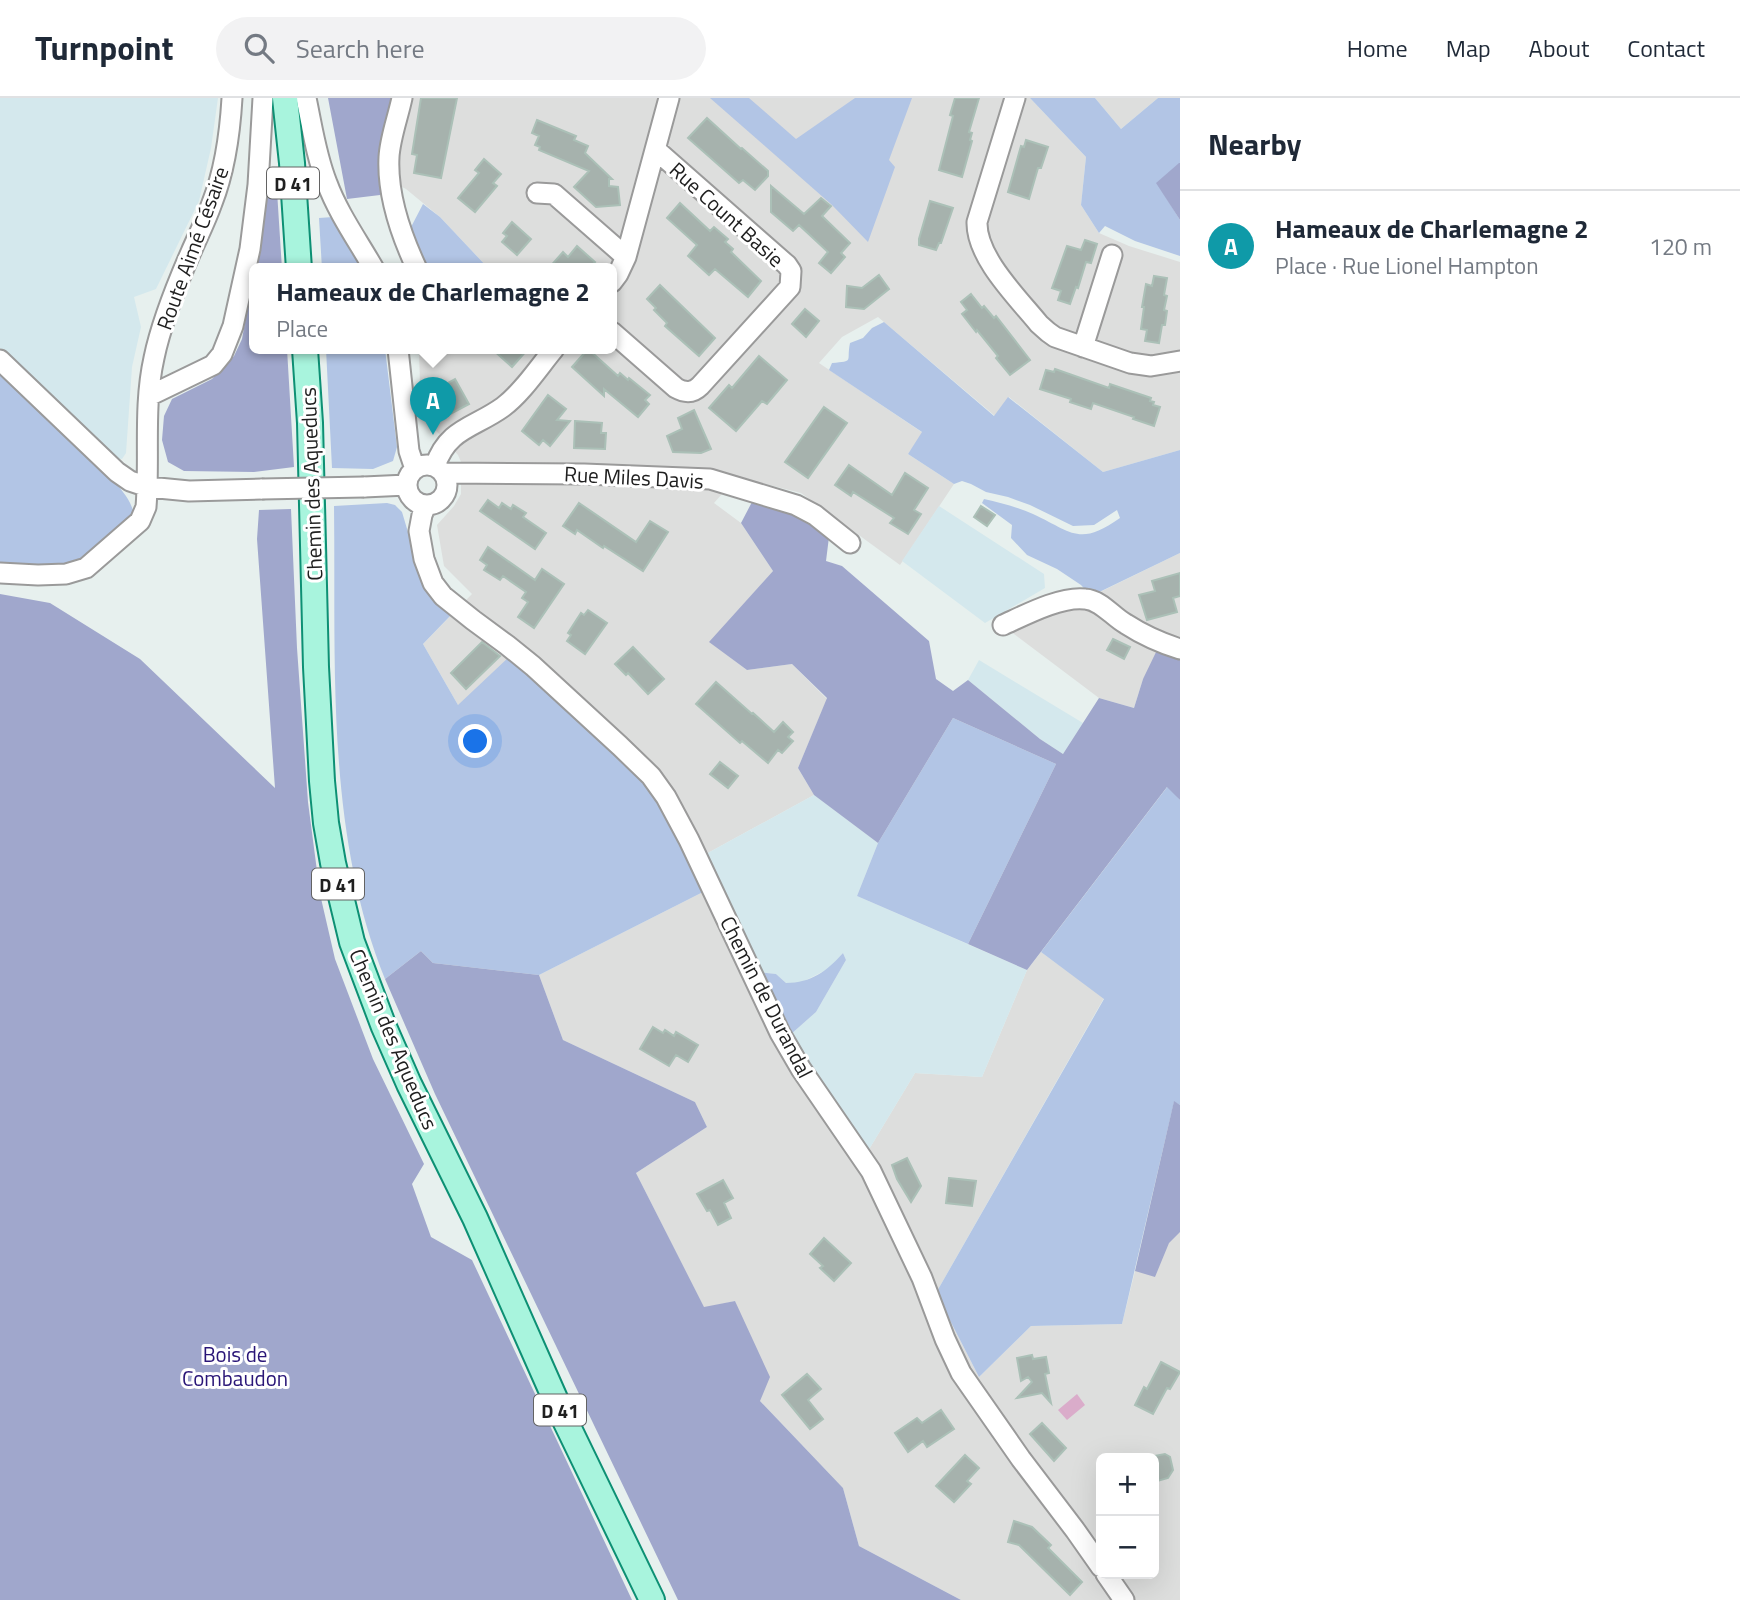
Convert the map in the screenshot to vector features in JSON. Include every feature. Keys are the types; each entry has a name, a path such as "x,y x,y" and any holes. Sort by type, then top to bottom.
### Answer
{"main road":[{"name":"D 41","path":"285,98 299,263"},
{"name":"Chemin des Aqueducs","path":"305,354 322,781 333,863 352,942 409,1084 475,1218 560,1410 652,1600"}],"street":[{"name":"Route Aimé Césaire","path":"0,573 66,574 86,568 140,522 146,508 148,487 149,396 154,357 189,255 213,202 230,129 232,98"},
{"path":"149,396 213,365 222,354 233,326 250,249 258,185 262,98"},
{"path":"306,98 327,183 371,263"},
{"path":"402,98 389,154 389,170 399,224 414,263"},
{"path":"617,275 626,257 669,98"},
{"path":"1014,98 977,222 978,237 992,265 1048,332 1083,347 1143,366 1180,361"},
{"name":"Rue Count Basie","path":"617,337 676,388 683,391 696,390 790,287 791,271 787,265 656,150"},
{"path":"537,193 554,194 626,257"},
{"path":"1083,347 1112,255"},
{"path":"399,354 409,451 425,473 447,485 438,502 426,505 418,503 408,493 425,473 439,454 463,429 504,406 550,354"},
{"path":"154,357 174,371 184,374 197,373"},
{"path":"0,360 117,472 130,481 148,487 189,491 364,487 425,473"},
{"name":"Rue Miles Davis","path":"425,473 584,474 710,480 796,505 815,514 850,544"},
{"name":"Chemin de Durandal","path":"426,505 419,531 424,559 438,590 550,682 651,776 666,797 690,839 780,1033 801,1069 871,1171 922,1278 944,1339 961,1373 1096,1560"},
{"path":"1003,625 1049,605 1083,598 1094,601 1124,623 1161,643 1180,649"},
{"path":"1109,1579 1124,1600"}],"shaded area":[{"path":"0,98 218,98 211,148 199,201 156,289 134,297 141,327 132,367 126,453 122,459 112,458 61,404 0,348"},
{"path":"407,98 1030,98 1086,157 1081,205 1099,233 1129,246 1180,262 1180,450 1103,472 1009,397 995,416 878,317 842,337 819,363 923,433 908,454 954,484 900,565 801,493 737,477 714,503 741,523 773,571 710,642 747,670 792,664 827,699 798,768 814,795 706,854 688,815 656,765 578,697 458,705 423,644 472,594 444,566 437,525 461,494 461,462 458,455 421,414 419,354 617,354 617,263 483,263 440,217 396,184"},
{"path":"710,98 749,98 796,139 855,98 912,98 889,160 895,167 868,242 832,205"},
{"path":"1030,98 1095,98 1121,129 1158,98 1180,98 1180,163 1157,183 1180,220 1180,256 1135,241 1105,226 1099,233 1081,205 1086,157"},
{"path":"1095,98 1158,98 1121,129"},
{"path":"423,204 440,217 483,263 426,263 410,229"},
{"path":"333,217 359,263 322,263 319,218"},
{"path":"884,322 994,416 1008,397 1103,472 1180,450 1180,553 1091,596 1081,585 1057,569 1027,555 1011,538 1012,525 982,503 984,499 1009,505 1076,534 1095,532 1106,527 1120,518 1117,510 1094,525 1073,526 1008,497 986,492 962,481 954,484 908,454 922,432 829,370 832,363 847,361 850,343 863,338 872,328"},
{"path":"326,354 386,354 397,447 393,461 373,469 332,468"},
{"path":"0,372 110,477 132,506 134,514 75,566 0,568"},
{"path":"387,503 395,505 402,512 422,579 453,613 423,644 458,705 510,656 639,775 659,800 703,892 539,975 433,963 421,951 385,979 366,922 352,864 343,805 335,685 334,506"},
{"path":"939,506 1044,574 1045,588 985,623 902,561"},
{"path":"1180,553 1180,643 1143,679 1134,708 1099,698 1010,631 1100,592"},
{"path":"979,660 1083,723 1063,754 1040,739 968,680"},
{"path":"953,718 1056,764 968,944 857,896 878,843"},
{"path":"1168,786 1180,800 1180,1105 1174,1102 1122,1324 1031,1326 979,1377 936,1293 1104,999 1041,952"},
{"path":"814,795 878,843 857,896 1027,970 982,1077 915,1073 868,1151 835,1107 790,1035 816,1012 846,960 843,953 830,968 800,983 786,983 776,974 758,972 706,854"},
{"path":"703,892 772,1040 812,1100 868,1151 915,1073 982,1077 1027,970 1041,952 1104,998 936,1293 979,1377 1031,1326 1122,1324 1135,1271 1176,1207 1180,1209 1180,1600 961,1600 859,1546 843,1488 760,1401 735,1301 704,1308 636,1173 707,1127 695,1102 563,1040 539,975"},
{"path":"843,953 846,960 816,1012 790,1035 758,972 776,974 786,983 803,981 825,970"},
{"path":"1077,1394 1085,1405 1067,1420 1058,1410"}],"green space":[{"path":"328,98 392,98 384,143 380,195 347,199"},
{"path":"1180,163 1180,220 1156,183"},
{"path":"277,191 282,263 254,263 264,192"},
{"path":"249,299 249,354 287,354 294,467 254,472 184,471 168,462 162,440 164,416 172,399 212,379 234,356 242,339"},
{"path":"752,502 797,511 829,537 826,561 842,566 929,641 936,679 953,691 968,680 1040,739 1063,754 1099,698 1134,708 1143,679 1158,648 1180,655 1180,800 1167,787 1027,970 968,944 1056,764 953,718 878,843 814,795 798,768 827,698 792,664 747,670 709,642 773,571 741,523"},
{"name":"Bois de Combaudon","path":"291,509 308,802 320,894 335,959 373,1059 424,1164 412,1184 431,1237 472,1260 632,1600 0,1600 0,594 50,603 140,659 275,788 257,539 259,510"},
{"path":"421,951 433,963 539,975 563,1040 695,1102 707,1127 636,1173 704,1307 735,1301 770,1377 760,1401 843,1488 859,1546 961,1600 678,1600 435,1094 385,979"},
{"path":"1174,1101 1180,1105 1180,1232 1169,1243 1155,1277 1135,1271"}],"building":[{"path":"421,98 457,98 441,178 414,173 417,155 412,154"},
{"path":"955,98 979,98 969,132 972,133 972,141 962,177 939,170"},
{"path":"707,118 768,171 768,176 755,190 743,180 739,183 688,138"},
{"path":"537,120 576,136 574,140 588,146 585,153 612,179 609,179 609,186 618,187 620,205 596,207 574,187 589,171 539,150 540,147 535,145 539,136 532,133"},
{"path":"1026,140 1048,147 1041,168 1038,168 1029,199 1008,192 1021,146 1024,147"},
{"path":"484,159 501,174 493,183 497,186 475,212 458,198 479,173 475,170"},
{"path":"771,186 804,214 821,198 831,206 822,216 850,243 841,253 845,257 831,273 819,263 828,252 799,225 793,231 771,212"},
{"path":"930,201 953,208 936,250 919,245"},
{"path":"680,203 710,231 714,227 728,239 725,242 733,249 731,252 761,281 748,297 715,269 709,275 688,256 697,245 667,218"},
{"path":"512,222 531,239 517,255 502,242 507,236 503,233"},
{"path":"1085,240 1097,244 1091,263 1086,262 1070,304 1058,300 1061,291 1052,288 1067,246 1081,250"},
{"path":"577,246 595,262 553,263 563,252 568,257"},
{"path":"879,275 889,289 864,309 846,307 847,286 862,288"},
{"path":"1154,276 1167,278 1164,310 1167,311 1159,343 1145,341 1147,330 1141,329 1146,284 1152,286"},
{"path":"660,285 715,338 699,356 665,326 667,323 647,299"},
{"path":"971,294 982,308 984,306 994,318 996,316 1030,360 1010,375 996,358 998,356 962,314 967,310 961,302"},
{"path":"805,309 819,321 806,337 792,324"},
{"path":"498,354 524,354 512,367"},
{"path":"584,354 594,354 618,376 620,373 628,380 629,378 650,395 645,400 649,404 638,417 604,389 604,396 572,367"},
{"path":"759,356 787,380 767,404 762,401 736,431 709,408 729,385 732,388"},
{"path":"1055,369 1109,388 1110,384 1151,398 1153,405 1160,407 1154,426 1093,403 1091,409 1040,389 1046,370 1054,372"},
{"path":"455,379 469,404 443,418 433,398 433,391"},
{"path":"548,395 566,409 557,420 570,421 550,446 543,440 539,445 522,431"},
{"path":"824,407 847,423 808,478 785,462"},
{"path":"694,410 711,449 701,453 673,452 667,436 682,429 678,418"},
{"path":"575,421 602,423 601,433 606,433 605,449 574,448"},
{"path":"849,465 892,495 905,473 928,488 914,510 921,514 908,534 890,523 894,518 853,492 851,496 835,485"},
{"path":"488,500 499,508 502,503 511,509 513,505 526,513 523,517 546,533 535,549 480,511"},
{"path":"579,503 636,542 650,521 668,532 643,571 577,530 575,534 563,526"},
{"path":"981,506 995,515 987,526 974,517"},
{"path":"488,547 535,580 542,569 564,584 534,628 518,617 528,602 522,598 526,592 503,576 500,580 484,570 487,565 480,560"},
{"path":"1180,573 1180,596 1173,598 1177,612 1147,620 1139,595 1155,591 1152,581"},
{"path":"588,610 607,623 585,654 567,641 571,635 568,633 581,613 584,615"},
{"path":"1113,639 1130,647 1124,659 1107,650"},
{"path":"482,642 500,656 466,689 451,673"},
{"path":"633,647 664,679 648,694 615,664"},
{"path":"716,682 774,732 783,722 793,732 788,737 793,741 782,753 778,750 768,763 742,741 740,743 696,704"},
{"path":"720,762 738,776 728,788 710,774"},
{"path":"653,1027 674,1036 676,1032 698,1045 688,1062 676,1055 669,1066 640,1049"},
{"path":"907,1158 921,1186 911,1202 892,1165"},
{"path":"949,1178 976,1181 972,1206 946,1203"},
{"path":"723,1180 733,1198 724,1203 731,1218 718,1225 697,1194"},
{"path":"824,1238 851,1263 834,1281 810,1254"},
{"path":"1032,1355 1033,1359 1046,1357 1049,1373 1045,1374 1051,1403 1042,1393 1017,1398 1032,1382 1028,1377 1021,1381 1017,1358"},
{"path":"1161,1362 1180,1372 1170,1389 1167,1388 1153,1414 1135,1405"},
{"path":"807,1374 821,1389 808,1400 823,1419 810,1429 782,1395"},
{"path":"941,1410 954,1429 927,1447 923,1441 908,1452 895,1433 917,1418 922,1423"},
{"path":"1042,1423 1066,1448 1054,1461 1030,1434"},
{"path":"1165,1454 1170,1457 1173,1470 1168,1478 1159,1481 1159,1455"},
{"path":"965,1455 979,1468 967,1481 971,1484 954,1502 936,1486"},
{"path":"1014,1521 1032,1527 1051,1545 1048,1548 1082,1582 1070,1595 1019,1545 1008,1542"}],"place":[{"name":"Hameaux de Charlemagne 2","path":"433,435"}]}
